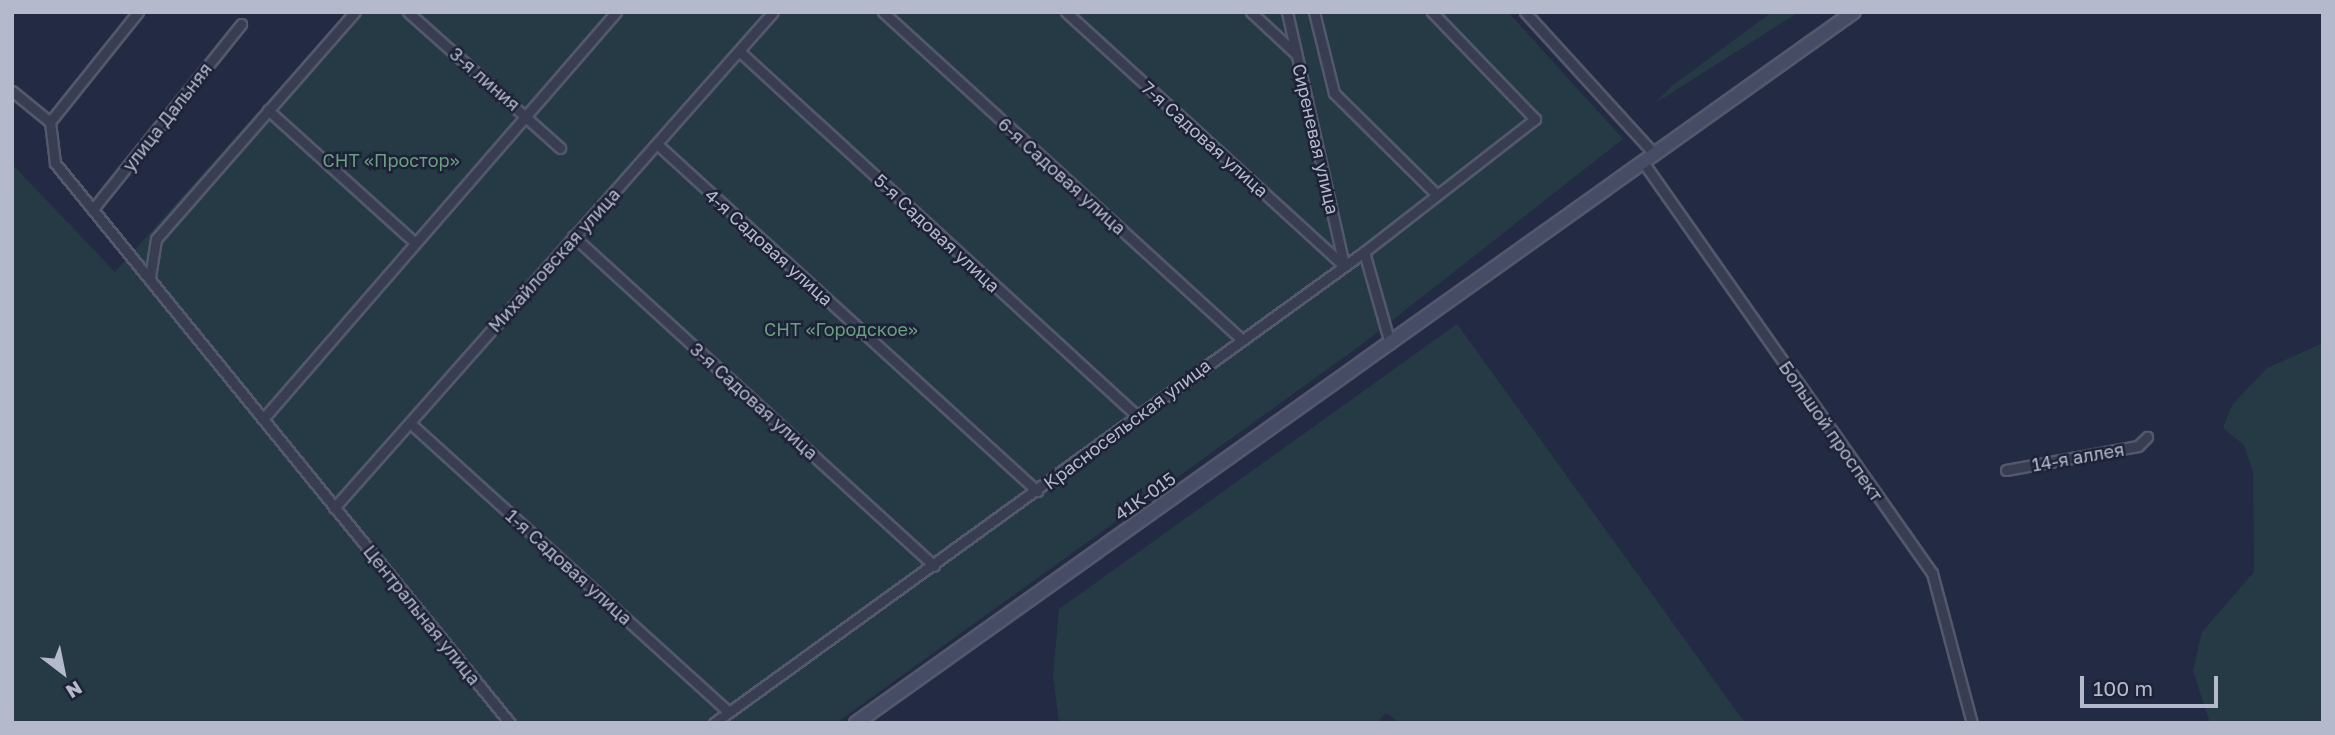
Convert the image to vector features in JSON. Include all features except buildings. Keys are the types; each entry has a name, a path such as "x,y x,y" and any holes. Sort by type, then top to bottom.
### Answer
{"main road":[{"name":"41К-015","path":"856,723 1854,12"}],"street":[{"path":"12,90 50,122 138,12"},
{"path":"150,277 156,239 355,12"},
{"name":"3-я линия","path":"408,12 561,148"},
{"name":"Михайловская улица","path":"334,508 773,12"},
{"name":"6-я Садовая улица","path":"883,12 1242,340"},
{"name":"7-я Садовая улица","path":"1066,12 1344,266"},
{"path":"1251,12 1297,54"},
{"name":"Сиреневая улица","path":"1287,12 1344,266"},
{"path":"1314,12 1334,93 1436,194"},
{"name":"Красносельская улица","path":"714,723 1037,491 1135,414 1364,252 1535,119 1432,12"},
{"name":"Большой проспект","path":"1525,12 1648,158 1932,573 1972,723"},
{"path":"262,419 609,15"},
{"name":"улица Дальняя","path":"93,209 241,24"},
{"name":"5-я Садовая улица","path":"739,51 1135,414"},
{"path":"268,110 413,241"},
{"name":"Центральная улица","path":"50,122 55,163 510,723"},
{"name":"4-я Садовая улица","path":"657,144 1037,491"},
{"name":"3-я Садовая улица","path":"573,236 934,566"},
{"path":"1364,252 1390,344"},
{"name":"1-я Садовая улица","path":"410,423 729,712"},
{"name":"14-я аллея","path":"2006,470 2138,446 2147,437"}],"green space":[{"name":"СНТ «Городское»","path":"347,12 1508,12 1623,139 1361,345 836,723 12,723 12,164 115,272"},
{"path":"1772,12 1799,12 1654,104 1673,85"},
{"path":"1457,324 1745,723 1400,723 1386,713 1377,723 1059,723 1053,674 1059,609"},
{"path":"2323,343 2323,723 2210,723 2193,671 2202,632 2254,572 2253,472 2244,445 2223,428 2232,405 2267,368"}],"park label":[{"name":"СНТ «Простор»","path":"391,160"}]}
